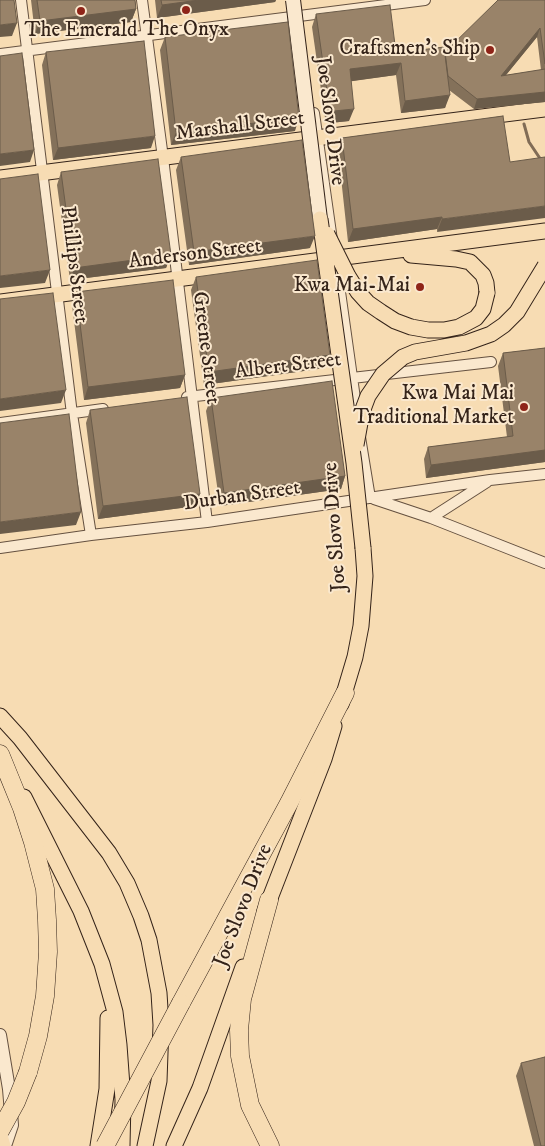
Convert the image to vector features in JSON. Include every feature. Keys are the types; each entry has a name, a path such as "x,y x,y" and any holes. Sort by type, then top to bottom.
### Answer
{"highway":[{"path":"105,1146 289,803 345,693"},
{"path":"0,753 22,808 45,889 48,952 45,996 38,1036 28,1072 16,1102 0,1131"},
{"path":"269,900 242,999 239,1030 240,1056 250,1105 270,1146"}],"main road":[{"name":"Joe Slovo Drive","path":"200,1088 269,900 324,759 345,693 361,626 365,576 354,463 320,219 293,0"},
{"name":"Marshall Street","path":"0,178 545,110"},
{"path":"320,219 358,292 368,302 395,321 411,327 444,330 459,327 476,318 483,309 487,293 486,283 483,275 470,262 456,259 385,253"},
{"name":"Anderson Street","path":"0,302 545,231"},
{"path":"354,463 362,412 368,396 382,374 403,357 415,352 466,343 491,334 504,325 517,312 545,266"},
{"path":"2,719 109,853 127,883 141,916 149,940 159,993 161,1026 159,1081 145,1146"},
{"path":"0,753 81,911 102,964 115,1012 119,1045 123,1143"},
{"path":"98,1146 107,1089 107,985"},
{"path":"174,1146 200,1088"},
{"path":"184,1146 200,1088"},
{"path":"0,1136 4,1146"}],"street":[{"name":"Phillips Street","path":"21,0 72,414 91,535"},
{"name":"Greene Street","path":"142,0 207,522"},
{"path":"298,0 351,378 370,498 431,518 545,563"},
{"path":"0,54 426,0"},
{"name":"Albert Street","path":"174,399 491,362"},
{"path":"0,423 109,409"},
{"name":"Durban Street","path":"0,548 91,535 207,522 490,480 545,474"},
{"name":"Durban Street","path":"431,518 490,480"},
{"path":"0,1035 9,1089 12,1125 9,1138 4,1146"}],"building":[{"path":"0,0 14,0 17,23 0,25"},
{"path":"37,0 135,0 136,9 40,21"},
{"path":"161,0 199,0 162,5"},
{"name":"Craftsmen's Ship","path":"498,0 545,0 545,64 540,28 501,76 545,69 545,92 477,99 448,76 445,52"},
{"path":"390,5 396,53 444,47 450,95 405,101 401,63 350,69 354,109 334,111 329,105 316,14"},
{"path":"288,22 299,118 176,132 165,37"},
{"path":"144,41 155,136 58,148 46,52"},
{"path":"22,53 34,150 0,154 0,56"},
{"path":"503,116 510,162 545,157 545,206 353,229 342,138"},
{"path":"302,140 315,236 194,252 181,157"},
{"path":"158,159 171,255 74,268 61,172"},
{"path":"38,174 50,270 0,276 0,179"},
{"path":"317,260 330,355 209,372 196,277"},
{"path":"173,280 185,375 88,387 76,292"},
{"path":"53,293 66,390 0,399 0,299"},
{"name":"Kwa Mai Mai Traditional Market","path":"545,348 545,450 431,465 428,447 513,436 503,353"},
{"path":"332,381 345,476 224,493 211,398"},
{"path":"187,397 200,494 103,506 90,410"},
{"path":"69,414 81,512 0,522 0,423"},
{"path":"545,1057 545,1146 541,1146 521,1063"}],"waterway":[{"path":"524,124 529,142 545,166"}],"place":[{"name":"The Onyx","path":"186,10"},
{"name":"The Emerald","path":"81,11"},
{"name":"Craftsmen's Ship","path":"490,50"},
{"name":"Kwa Mai-Mai","path":"420,287"},
{"name":"Kwa Mai Mai Traditional Market","path":"524,407"}]}
